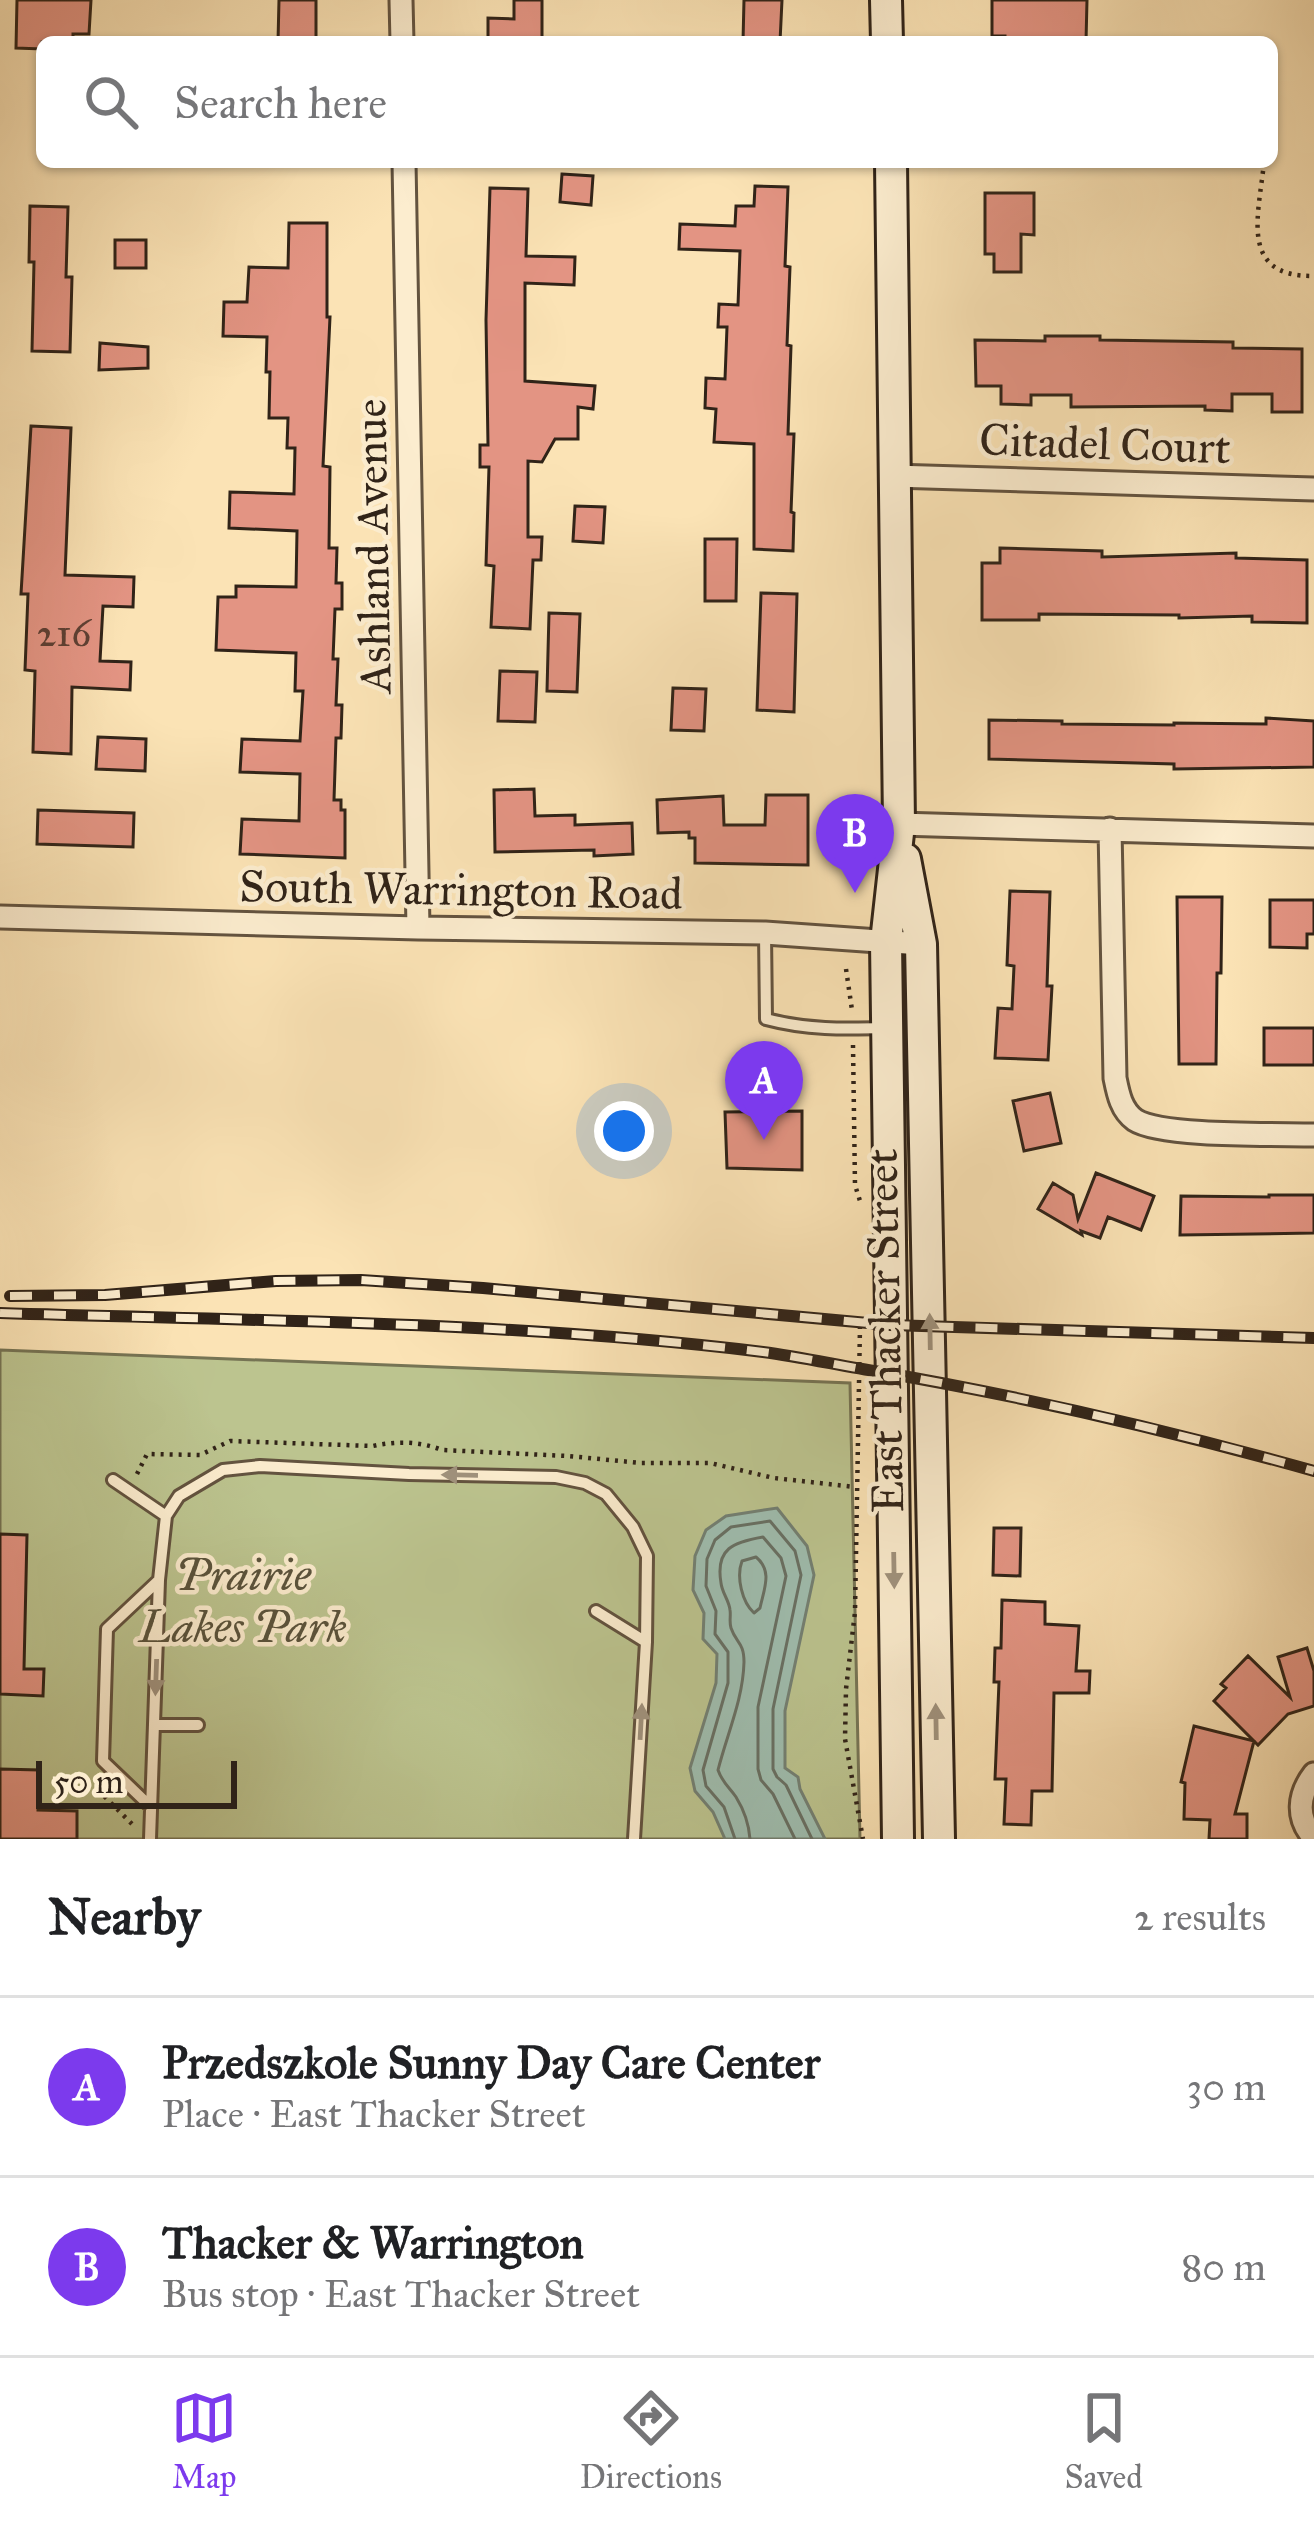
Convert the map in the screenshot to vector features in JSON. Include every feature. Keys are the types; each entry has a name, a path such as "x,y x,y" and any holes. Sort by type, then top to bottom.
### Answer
{"main road":[{"path":"886,0 887,36"},
{"name":"East Thacker Street","path":"891,168 899,824 886,942 886,1028 898,1839"},
{"name":"East Thacker Street","path":"899,824 921,944 939,1839"}],"street":[{"path":"401,0 402,36"},
{"name":"Ashland Avenue","path":"404,168 418,928"},
{"name":"Citadel Court","path":"893,476 1314,489"},
{"path":"899,824 1314,836"},
{"path":"1110,829 1115,1078 1125,1109 1148,1125 1183,1131 1314,1135"},
{"name":"South Warrington Road","path":"0,917 765,933 921,944"},
{"path":"1314,1774 1300,1804 1314,1838"}],"lane":[{"path":"765,933 766,1019 797,1028 886,1028"},
{"path":"150,1839 159,1580 166,1516 179,1496 223,1470 260,1466 556,1477 606,1494 633,1527 646,1556 646,1642 634,1839"},
{"path":"112,1480 166,1516"},
{"path":"152,1807 103,1761 104,1717 107,1629 159,1580"},
{"path":"596,1611 646,1642"},
{"path":"154,1725 198,1725"}],"path":[{"path":"1263,168 1260,254 1274,269 1292,276 1314,276"},
{"path":"846,969 853,1029 855,1185 861,1206"},
{"path":"860,1323 855,1612 845,1739 863,1839"},
{"path":"568,1456 710,1463 790,1480 855,1487"},
{"path":"98,1790 132,1825 133,1839"}],"green space":[{"name":"Prairie Lakes Park","path":"0,1350 850,1383 860,1839 0,1839"}],"water":[{"path":"777,1508 807,1546 814,1575 785,1711 785,1768 798,1777 825,1839 725,1839 713,1812 695,1791 690,1768 716,1683 717,1654 703,1639 704,1613 693,1590 695,1556 706,1530 726,1516"}],"building":[{"path":"17,0 91,0 89,34 36,36 36,49 16,48"},
{"path":"279,0 316,0 316,36 278,36"},
{"path":"514,0 542,0 542,36 488,36 488,18 514,19"},
{"path":"744,0 782,0 780,36 743,36"},
{"path":"992,0 1087,0 1086,36 992,36"},
{"path":"562,174 593,176 591,205 560,202"},
{"path":"755,186 788,187 785,266 790,267 787,345 791,346 788,434 794,434 793,551 754,549 754,444 714,442 716,409 705,408 706,378 725,379 727,327 718,327 719,304 738,305 740,251 679,249 680,224 735,226 736,206 754,206"},
{"path":"490,188 528,189 526,256 575,257 574,285 525,283 525,381 595,386 593,409 578,407 578,439 555,439 542,462 528,461 528,537 542,537 541,560 533,560 530,629 491,627 494,566 486,565 489,467 480,467 480,445 488,445"},
{"path":"985,193 1034,193 1034,235 1021,234 1021,272 994,272 994,254 985,254"},
{"path":"30,206 68,207 70,352 32,351"},
{"path":"289,223 327,223 330,317 323,466 330,467 329,548 337,548 336,583 342,583 342,609 335,609 333,659 338,659 336,705 342,705 334,800 341,800 341,810 345,810 345,858 240,854 242,819 299,821 300,774 240,772 242,739 300,741 303,691 295,691 296,653 216,650 218,597 236,597 236,586 296,587 297,531 229,528 230,492 294,494 295,448 287,448 288,418 269,418 267,337 223,336 224,302 247,302 249,267 288,268"},
{"path":"115,240 146,240 146,268 115,268"},
{"path":"1045,336 1302,349 1302,412 1272,412 1272,394 1232,394 1232,411 1205,410 1205,406 1071,407 1071,395 1031,395 1031,405 1001,404 1001,386 976,386 975,340 1045,341"},
{"path":"100,343 148,347 148,368 99,370"},
{"path":"31,426 71,428 65,575 134,577 133,607 103,606 100,661 131,662 130,690 72,687 71,754 33,752 35,671 25,670 28,594 21,594"},
{"path":"575,506 605,507 603,543 573,541"},
{"path":"705,539 737,539 736,601 705,601"},
{"path":"1000,548 1102,551 1102,557 1236,553 1236,558 1307,560 1307,623 1179,615 1039,614 1039,620 982,620 982,563 1000,563"},
{"path":"761,593 797,594 794,712 757,710"},
{"path":"549,613 580,614 577,692 547,691"},
{"path":"500,671 537,672 535,722 498,721"},
{"path":"673,688 706,689 704,731 671,730"},
{"path":"1266,718 1314,721 1314,767 1174,769 1174,764 989,759 989,720 1174,725 1266,724"},
{"path":"98,737 146,739 145,771 96,769"},
{"path":"534,789 535,816 575,815 575,825 632,823 633,854 495,852 494,790"},
{"path":"766,795 808,795 808,865 695,863 695,838 689,838 689,832 658,833 657,800 723,796 724,825 765,825"},
{"path":"38,810 134,813 133,847 37,844"},
{"path":"1010,891 1050,892 1048,1060 995,1058 998,1008 1012,1009 1014,966 1007,965"},
{"path":"1177,897 1222,897 1216,1064 1179,1064"},
{"path":"1270,900 1314,900 1314,934 1307,934 1307,948 1270,947"},
{"path":"1264,1028 1314,1028 1314,1065 1264,1065"},
{"path":"1050,1093 1061,1143 1024,1151 1013,1101"},
{"path":"802,1111 802,1170 727,1168 725,1112"},
{"path":"1096,1173 1154,1196 1141,1230 1108,1217 1100,1238 1081,1231 1082,1235 1038,1209 1053,1183 1073,1195 1078,1219"},
{"path":"1314,1195 1314,1233 1180,1235 1181,1196"},
{"path":"994,1528 1021,1528 1020,1576 993,1575"},
{"path":"0,1534 27,1535 24,1669 44,1669 43,1696 0,1694"},
{"path":"1002,1600 1045,1602 1045,1624 1079,1626 1076,1671 1090,1671 1089,1693 1054,1693 1052,1791 1032,1791 1031,1825 1004,1824 1006,1779 995,1779 999,1682 994,1682 995,1648 1001,1648"},
{"path":"1307,1648 1314,1671 1314,1706 1288,1714 1258,1745 1214,1701 1226,1688 1221,1684 1248,1656 1290,1697 1278,1657"},
{"path":"1194,1726 1254,1741 1235,1814 1247,1814 1247,1839 1209,1839 1210,1820 1184,1819 1185,1783 1181,1782"},
{"path":"0,1769 39,1770 38,1810 77,1811 77,1839 0,1839"}],"railway":[{"path":"10,1296 361,1280 890,1325 1314,1338"},
{"path":"0,1313 477,1328 763,1352 1044,1404 1314,1471"}],"place":[{"name":"Thacker & Warrington","path":"855,893"},
{"name":"Przedszkole Sunny Day Care Center","path":"764,1140"}]}
